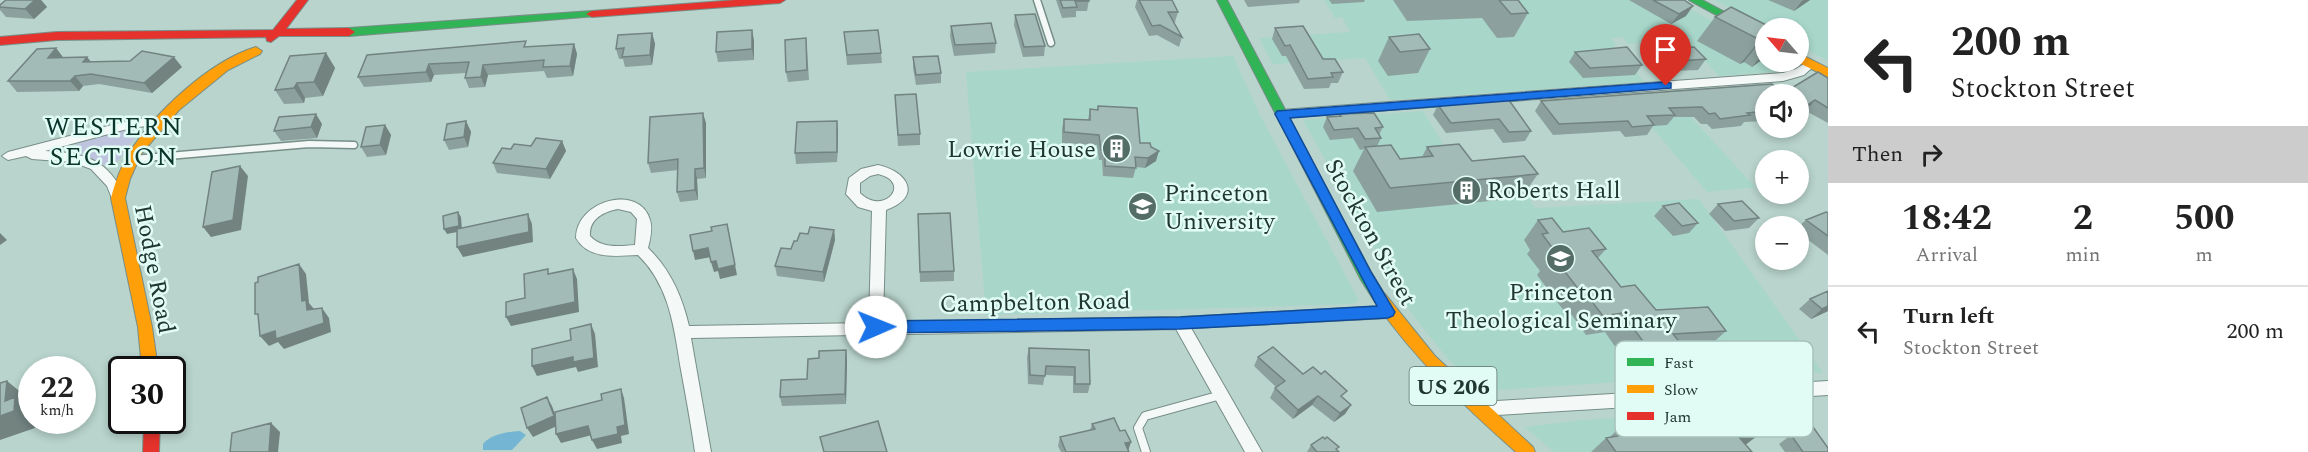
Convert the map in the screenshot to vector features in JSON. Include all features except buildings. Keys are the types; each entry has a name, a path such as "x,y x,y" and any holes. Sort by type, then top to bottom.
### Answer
{"main road":[{"name":"Hodge Road","path":"148,356 145,327 118,198 122,179 131,159 159,121 205,79 235,60 256,51 276,34 303,0"},
{"name":"Hodge Road","path":"287,22 313,0"},
{"path":"0,41 57,36 325,34 780,0"},
{"name":"Stockton Street","path":"1222,0 1366,276 1388,312 1424,355 1479,410 1527,452"},
{"path":"1694,0 1755,33"},
{"path":"1809,63 1828,73"},
{"path":"152,434 152,452"}],"street":[{"path":"1281,114 1783,77 1800,72"},
{"path":"4,156 131,124 159,121"},
{"path":"4,156 55,155 93,164 106,172 114,182 118,198"},
{"path":"641,250 645,220 636,208 618,204 607,206 598,210 584,223 583,238 594,249 641,250 651,258 667,284 683,332 703,452"},
{"path":"876,327 879,207"},
{"name":"Campbelton Road","path":"683,332 1180,323 1388,312"},
{"path":"1180,323 1254,452"},
{"path":"1813,389 1828,388"},
{"path":"1479,410 1615,401"}],"lane":[{"path":"1037,0 1051,43"},
{"path":"131,159 309,144 354,145"},
{"path":"1146,452 1137,428 1138,421 1145,416 1221,395"}],"shaded area":[{"path":"1324,0 1673,0 1755,45 1755,72 1769,72 1719,76 1698,53 1652,56 1641,43 1628,44 1622,37 1611,38 1616,45 1614,45 1644,82 1390,100 1365,58 1273,64 1259,38 1350,32 1342,17 1335,18"},
{"path":"1715,0 1828,0 1828,61 1809,51 1809,18 1755,18 1755,21"},
{"name":"Princeton University","path":"1233,56 1260,115 1359,301 1352,304 986,315 966,72"},
{"path":"1669,93 1755,187 1707,192 1626,97"},
{"name":"Princeton Theological Seminary","path":"1423,111 1454,162 1506,160 1535,208 1699,199 1800,341 1615,341 1615,382 1484,391 1448,359 1409,310 1303,120"},
{"path":"129,129 135,130 138,134 121,157 110,166 72,152 72,148 82,141"},
{"name":"Princeton Theological Seminary","path":"1813,359 1823,373 1813,372"},
{"path":"1615,418 1615,437 1741,437 1751,452 1554,452 1525,427"}],"water":[{"path":"520,431 526,435 512,450 483,450 483,444 490,438"}],"traffic: fast":[{"path":"1222,0 1366,276 1380,298"},
{"path":"1694,0 1755,33"},
{"path":"349,32 592,14"}],"traffic: slow":[{"path":"148,356 145,327 118,198 123,179 137,151 174,107 223,68 256,51"},
{"path":"1809,63 1828,73"},
{"path":"1380,298 1395,320 1430,360 1467,398 1527,452"}],"traffic: jam":[{"path":"271,38 287,22 303,0"},
{"path":"592,14 780,0"},
{"path":"0,41 57,36 349,32"},
{"path":"151,452 152,434"}],"place":[{"name":"Lowrie House","path":"1117,149"},
{"name":"Roberts Hall","path":"1466,190"},
{"name":"Princeton University","path":"1143,207"},
{"name":"Princeton Theological Seminary","path":"1561,259"}],"district":[{"name":"WESTERN SECTION","path":"114,141"}],"route":[{"path":"876,327 1180,323 1388,312 1366,276 1281,114 1666,86"}]}
